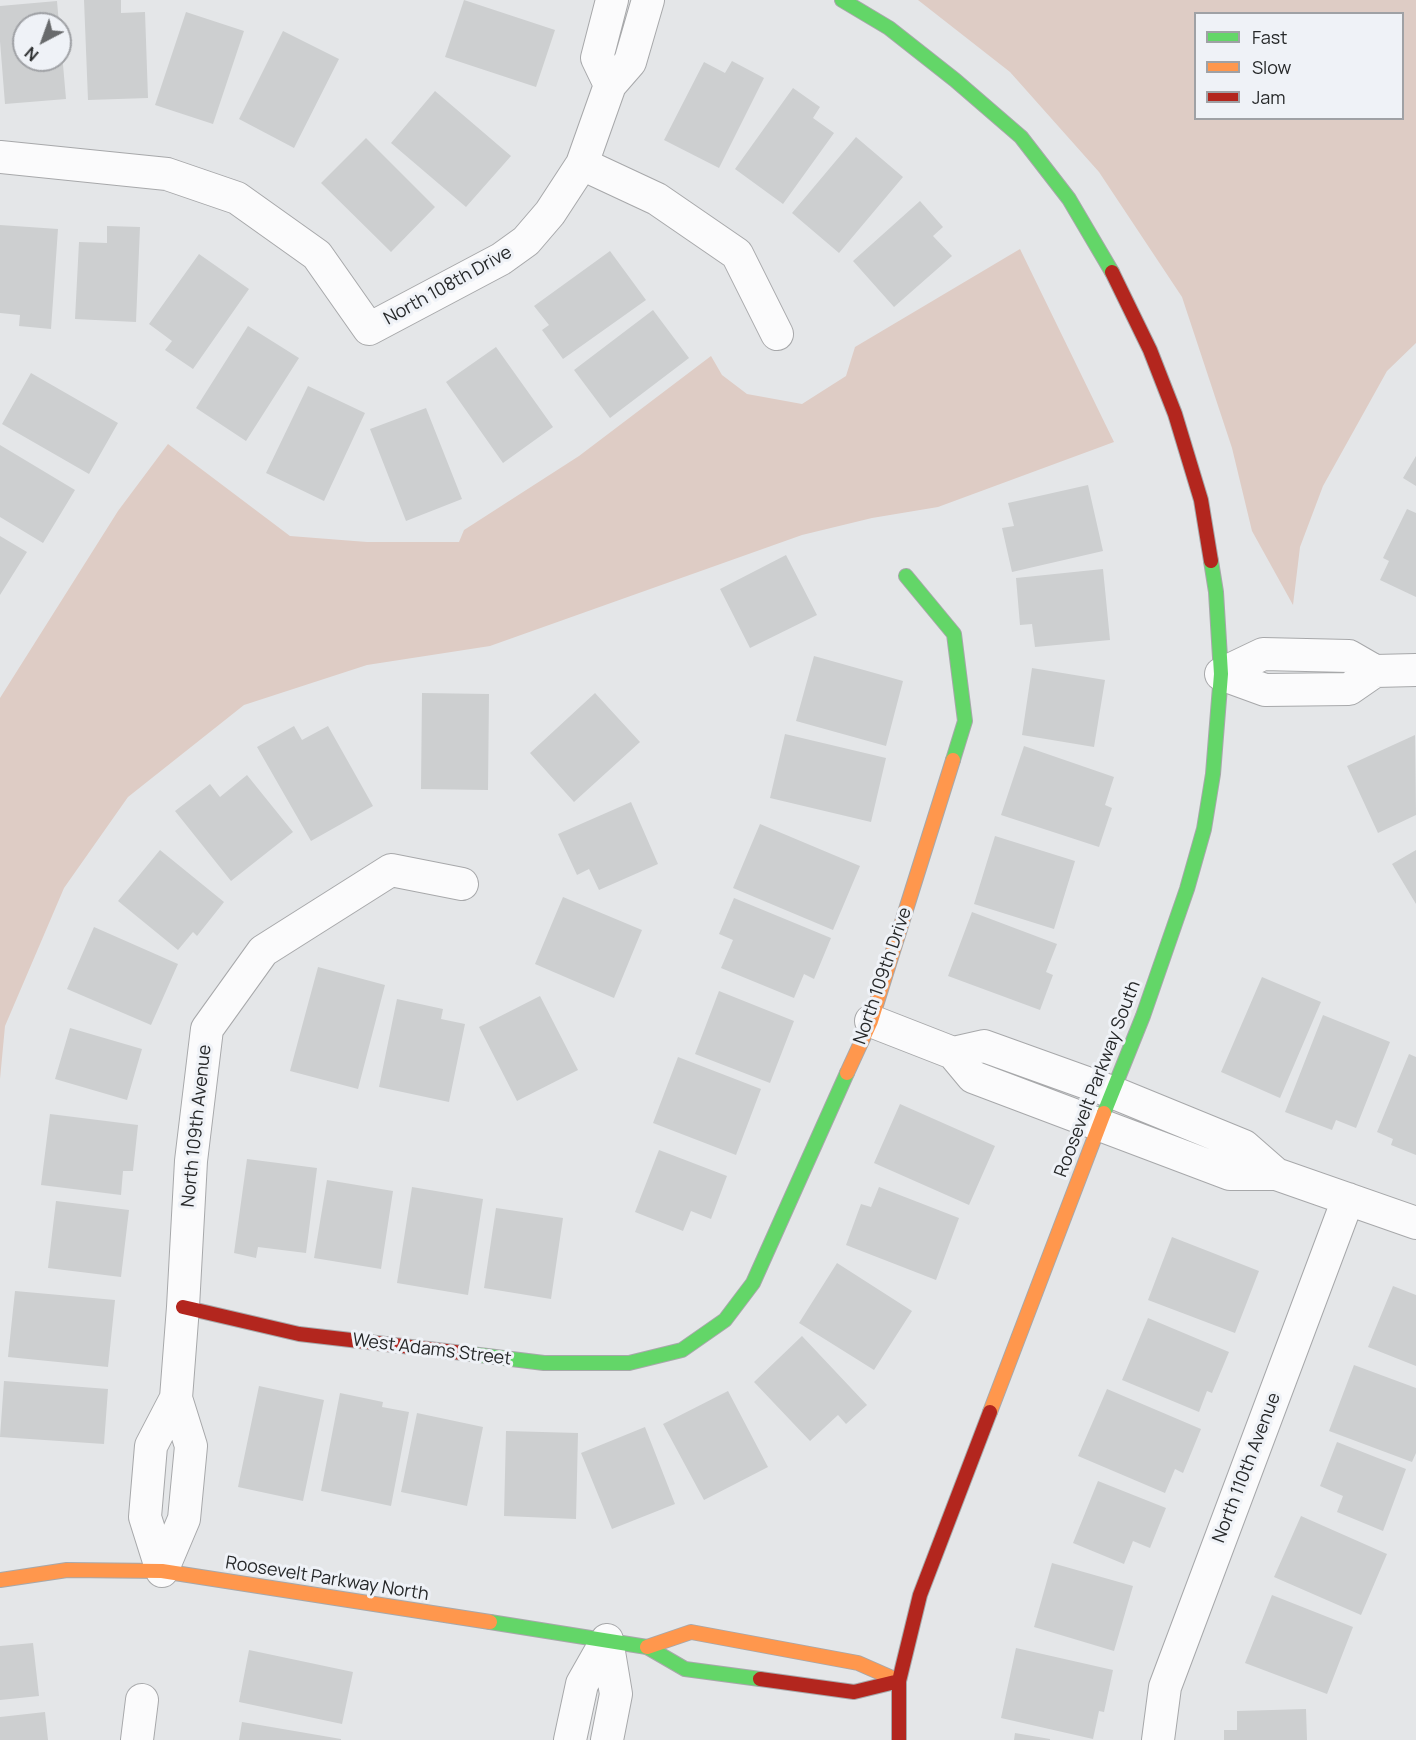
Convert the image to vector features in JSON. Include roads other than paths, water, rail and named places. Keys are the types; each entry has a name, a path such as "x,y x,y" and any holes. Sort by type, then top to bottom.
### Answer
{"street":[{"path":"610,85 597,58 612,0"},
{"name":"North 108th Drive","path":"0,157 167,174 237,198 317,255 369,329 501,259 526,241 550,213 582,164 610,85 630,62 648,0"},
{"name":"Roosevelt Parkway South","path":"842,0 889,28 955,80 1021,137 1069,199 1107,262 1150,350 1175,414 1201,500 1216,592 1221,674 1212,774 1204,829 1187,889 1150,995 920,1595 899,1681 899,1740"},
{"path":"582,164 657,199 737,254 777,334"},
{"name":"North 109th Drive","path":"682,1350 725,1320 753,1283 871,1021 965,721 954,634 906,576"},
{"path":"1221,674 1265,690 1349,689 1375,671 1416,670"},
{"name":"North 109th Avenue","path":"162,1571 145,1516 152,1446 176,1398 190,1161 207,1029 263,951 391,870 462,884"},
{"path":"871,1021 953,1053 973,1077 1230,1174 1276,1174 1416,1223"},
{"path":"953,1053 984,1046 1112,1092 1244,1146 1276,1174"},
{"name":"North 110th Avenue","path":"1158,1740 1165,1687 1348,1199"},
{"name":"West Adams Street","path":"183,1307 299,1334 544,1363 629,1363 682,1350"},
{"name":"Roosevelt Parkway North","path":"0,1580 67,1570 162,1571 647,1647 685,1669 854,1692 899,1681"},
{"name":"Roosevelt Parkway North","path":"647,1647 691,1632 858,1663 899,1681"},
{"path":"570,1740 582,1684 607,1640"},
{"path":"607,1640 616,1694 607,1740"},
{"path":"137,1740 142,1700"}]}
